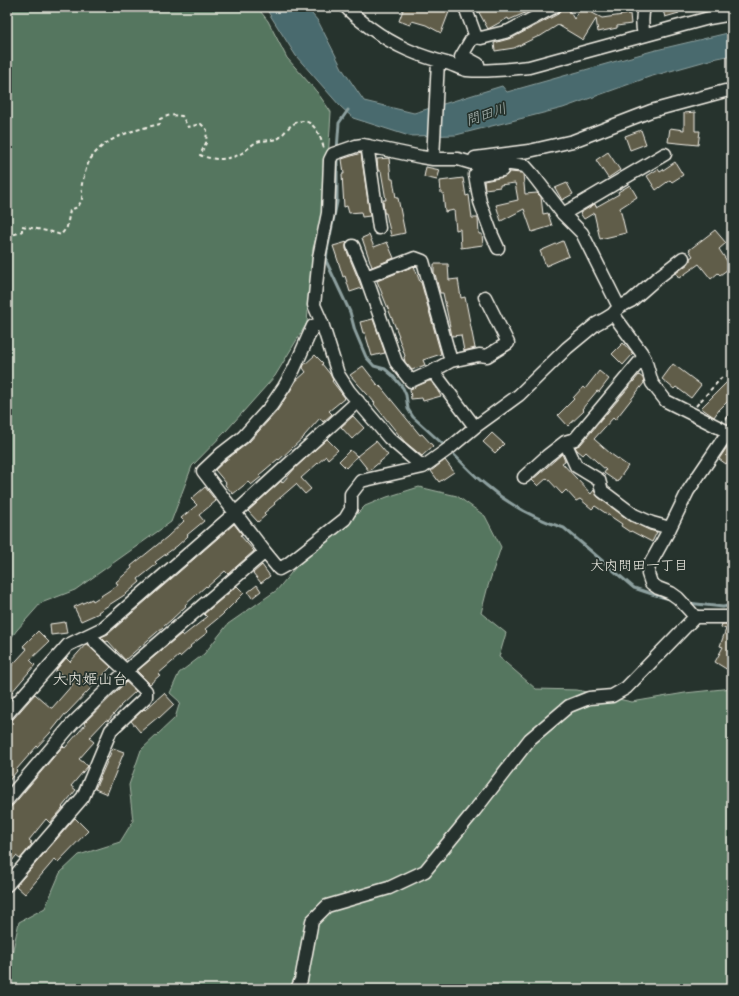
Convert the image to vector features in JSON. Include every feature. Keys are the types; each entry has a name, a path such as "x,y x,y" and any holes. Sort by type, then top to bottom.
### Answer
{"street":[{"path":"346,7 363,23 384,38 437,65 452,64 465,70 503,70 529,67 709,18 732,14"},
{"path":"465,7 476,37"},
{"path":"479,70 478,64 468,58 460,57 471,40 476,37 481,38 509,31 554,7"},
{"path":"644,7 644,35"},
{"path":"433,156 437,65"},
{"path":"458,159 529,151 573,140 651,111 725,91 732,91"},
{"path":"363,146 368,151 379,228"},
{"path":"423,467 389,438 349,392 338,374 322,323 314,305 319,257 328,213 331,157 363,146 421,158 433,156 458,159 475,164 511,164 525,166 563,214 582,233 616,311 645,358 652,383 666,401 689,414 728,429 688,491 649,566 648,574 651,583 670,593 681,601 695,617"},
{"path":"563,214 665,154"},
{"path":"498,248 492,236 480,202 475,175 507,169 511,164"},
{"path":"353,246 366,277 396,362 411,381 451,361 479,355 487,356 508,343 485,297"},
{"path":"366,277 415,258 423,260 451,361"},
{"path":"322,323 313,326 308,334 294,369 271,406 243,438 221,454 203,471 279,569 288,564 345,519 351,508 351,494 361,481 423,467 519,395 567,348 596,324 631,301 656,278 683,258"},
{"path":"524,477 565,442 575,439 641,360 645,358"},
{"path":"433,371 475,427"},
{"path":"9,709 68,645 103,628 235,513 358,401"},
{"path":"565,442 576,466 599,480 602,491 634,515 652,523 670,528"},
{"path":"7,800 72,724 126,671 265,552"},
{"path":"297,989 301,980 312,921 327,906 389,888 425,871 530,739 569,706 588,698 612,696 626,688 695,617 732,618"},
{"path":"7,885 83,797 111,730 146,698 146,691 96,643 91,634"}],"path":[{"path":"7,236 22,231 22,226 61,235 67,227 70,210 78,207 82,199 81,187 85,175 91,158 99,149 109,140 123,134 160,124 160,119 170,115 182,116 188,127 201,124 207,130 206,143 200,155 206,158 227,159 241,154 257,142 279,138 286,129 294,123 304,121 311,123 317,131 324,149 331,157"},
{"path":"689,414 724,375"},
{"path":"728,429 732,412"}],"green space":[{"path":"7,7 257,7 268,21 287,58 317,92 331,112 325,209 313,248 307,323 275,376 226,431 192,466 171,522 75,590 41,603 7,643"},
{"path":"419,487 457,496 485,516 501,547 481,613 506,633 499,657 536,689 577,690 632,702 685,693 732,688 732,989 9,989 9,967 19,922 45,908 60,873 79,855 120,842 133,821 129,785 141,750 175,718 180,702 170,693 179,673 204,654 228,624 277,590 300,562 365,506"}],"water":[{"name":"問田川","path":"265,7 306,7 318,21 343,70 364,101 414,113 502,86 507,92 652,51 732,32 732,55 649,77 563,108 456,135 409,136 353,118 340,106 296,56"}],"building":[{"path":"404,7 437,7 449,12 441,33 426,25 412,21 410,25 399,21"},
{"path":"476,7 538,7 509,20 508,18 488,29"},
{"path":"562,7 567,7 574,19 581,7 602,18 630,14 631,24 617,26 617,28 598,32 596,19 583,40 558,25 539,37 514,48 495,51 494,43 512,38 558,14"},
{"path":"662,7 677,7 679,13 665,17"},
{"path":"695,112 695,131 700,131 698,145 668,142 670,128 684,130 684,113"},
{"path":"641,130 646,144 630,150 625,136"},
{"path":"608,152 620,170 608,178 596,160"},
{"path":"361,153 370,216 362,217 361,212 349,213 347,206 344,207 342,174 344,174 342,159"},
{"path":"389,158 391,179 393,179 396,198 398,198 405,233 391,236 386,213 384,213 383,200 386,200 381,171 378,171 377,159"},
{"path":"675,162 683,175 672,182 670,180 656,190 647,176 658,169 660,172"},
{"path":"426,167 440,170 437,180 424,177"},
{"path":"509,172 523,174 525,194 537,193 541,197 543,214 548,213 552,226 532,232 524,209 501,221 496,205 518,200 515,183 485,189 484,181 504,177"},
{"path":"463,178 466,196 469,195 472,218 478,218 479,234 482,234 483,245 461,248 460,229 456,230 454,210 445,212 440,181"},
{"path":"567,183 573,194 562,200 555,188"},
{"path":"630,185 637,197 620,208 626,233 600,239 594,213 584,219 580,213 595,204 596,207 619,194 618,192"},
{"path":"715,230 726,243 719,249 731,267 720,275 718,273 711,279 699,264 679,278 676,273 688,264 690,258 693,256 689,250"},
{"path":"369,235 374,247 387,242 394,258 372,267 362,238"},
{"path":"563,241 569,256 546,266 540,251"},
{"path":"347,242 346,249 362,288 350,292 345,276 343,277 333,246"},
{"path":"434,264 448,264 449,280 458,279 461,298 465,297 475,348 464,351 461,335 452,336 443,293 440,293 434,274"},
{"path":"414,266 421,282 441,354 423,360 425,365 412,370 405,362 405,356 399,336 377,281"},
{"path":"373,319 385,353 372,356 360,322"},
{"path":"623,343 633,354 623,365 612,354"},
{"path":"315,355 323,363 322,364 333,380 332,381 345,398 329,411 332,414 323,422 320,418 304,437 279,460 278,459 259,475 261,477 251,485 248,482 233,494 215,470 249,442 277,411 296,381 306,372 303,368 304,365"},
{"path":"673,364 701,385 691,398 676,387 674,389 662,379"},
{"path":"363,366 420,435 422,434 433,446 422,456 405,442 374,404 375,403 350,375"},
{"path":"599,371 609,379 599,392 597,391 582,409 584,411 568,426 558,415 574,399 573,398 583,387 585,389"},
{"path":"639,375 643,378 644,383 615,420 613,418 594,439 628,466 617,482 604,473 606,470 586,452 583,455 575,447 581,444"},
{"path":"732,377 732,397 714,417 701,408"},
{"path":"431,381 441,396 423,401 422,398 411,399 410,389"},
{"path":"353,416 364,428 352,439 341,427"},
{"path":"492,433 504,444 495,453 483,442"},
{"path":"327,439 338,450 328,459 326,456 301,478 311,489 305,494 296,484 264,513 266,515 258,522 248,511 281,481 282,483 296,467"},
{"path":"376,441 388,455 369,471 357,456"},
{"path":"731,441 732,456 726,464 719,459"},
{"path":"350,450 357,456 346,468 339,461"},
{"path":"562,454 565,461 562,463 591,494 594,490 598,497 630,521 657,532 652,542 631,531 630,532 621,526 622,524 595,506 592,509 580,499 576,501 566,490 562,494 547,478 538,486 532,480"},
{"path":"445,460 454,472 439,482 431,471"},
{"path":"205,487 216,501 199,515 204,521 187,535 188,536 177,546 155,562 157,564 138,579 140,582 126,594 98,612 99,613 81,621 74,607 92,599 93,601 118,585 116,582 132,568 131,566 184,521 181,518 197,505 191,499"},
{"path":"234,524 242,534 240,535 254,551 228,574 225,571 207,587 206,586 171,620 125,660 108,641 106,642 101,637 108,634"},
{"path":"262,565 270,576 261,583 253,573"},
{"path":"257,585 261,591 252,598 248,592"},
{"path":"237,586 244,593 222,615 205,629 208,632 158,674 160,675 150,684 137,671 181,634 183,636 207,617 204,614"},
{"path":"65,622 67,633 51,635 50,624"},
{"path":"722,624 732,626 732,640 728,652 732,654 732,663 728,670 715,662 723,647 720,646 726,629 721,627"},
{"path":"38,631 49,642 30,660 35,665 11,693 7,689 7,671 27,649 23,646"},
{"path":"86,644 88,644 111,667 65,714 50,733 16,770 17,771 7,783 7,726 35,694 52,708 73,684 56,670 66,658 70,662"},
{"path":"126,682 136,691 120,706 108,721 106,720 89,738 94,742 79,759 88,766 71,786 76,790 50,823 46,819 29,840 32,844 20,859 16,856 7,867 7,810 13,805 63,746 65,748 85,725 84,723"},
{"path":"164,693 174,704 159,718 158,717 140,732 131,721"},
{"path":"113,748 124,752 107,794 95,789"},
{"path":"75,818 88,831 58,862 55,859 25,894 16,886"}],"waterway":[{"path":"337,150 339,123 348,110"},
{"path":"337,157 337,202 326,261 350,312 355,331 366,357 374,366 385,369 392,375 403,388 406,395 408,409 413,417 446,447"},
{"path":"450,451 477,477 504,499 533,516 564,528 634,588 673,600"},
{"path":"688,603 723,607 732,605"}],"district":[{"name":"大内問田一丁目","path":"639,565"},
{"name":"大内姫山台","path":"90,679"}]}
